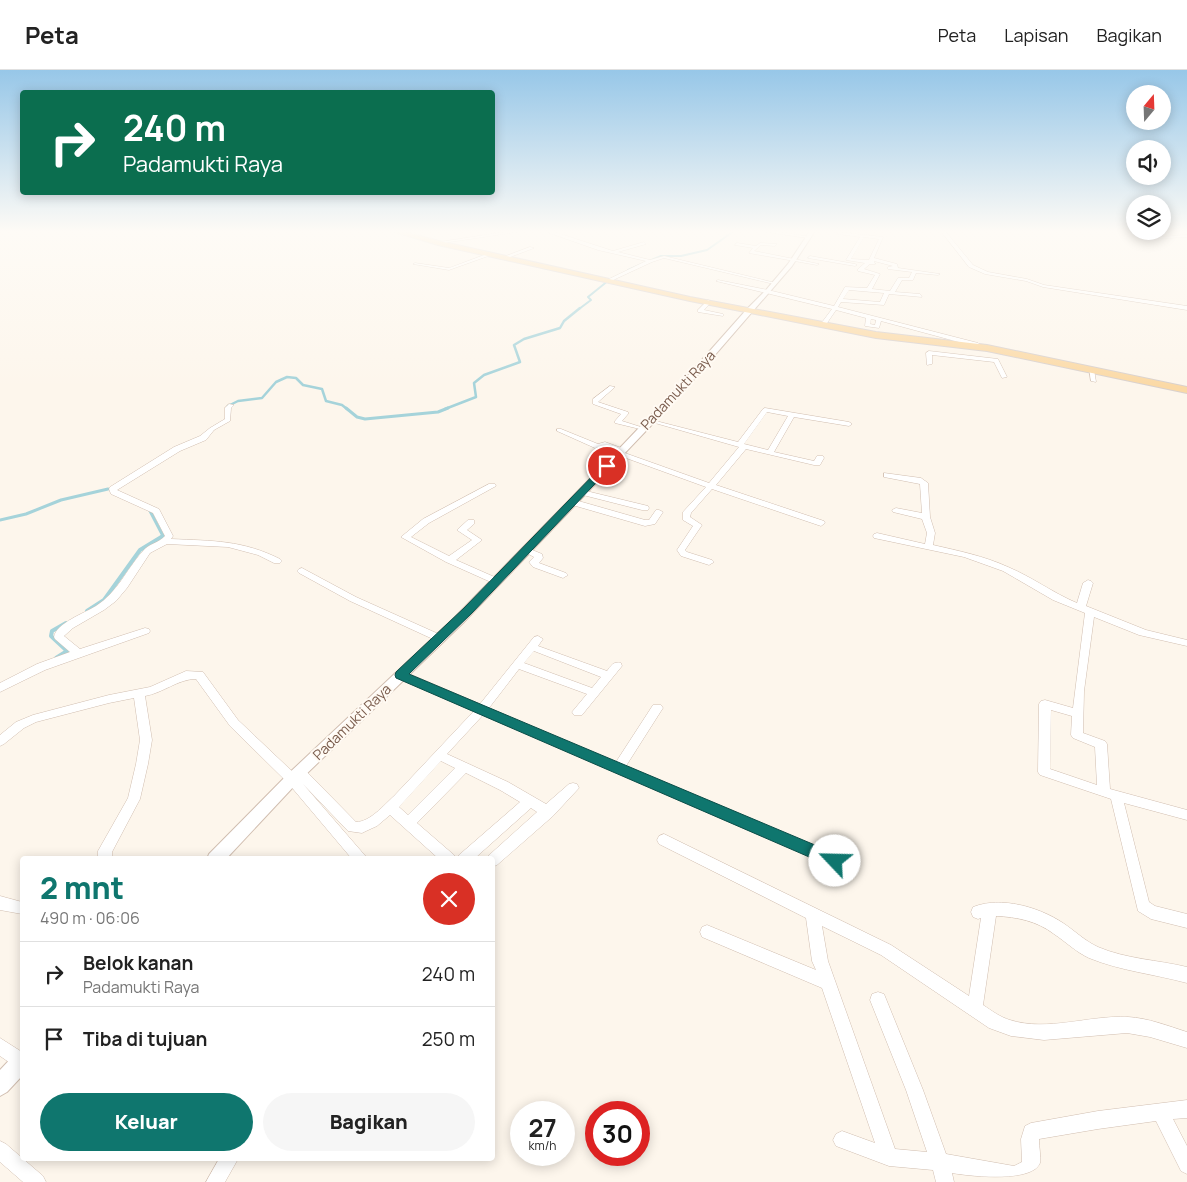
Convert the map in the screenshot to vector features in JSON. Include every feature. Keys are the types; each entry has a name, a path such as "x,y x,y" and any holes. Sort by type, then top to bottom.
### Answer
{"main road":[{"path":"624,283 823,325 876,335 979,347 1187,390"}],"street":[{"path":"727,283 881,318 976,344 979,347"},
{"path":"769,283 774,284"},
{"path":"869,290 873,283"},
{"path":"840,300 884,306 890,292 897,283"},
{"path":"1035,283 1043,286 1187,308"},
{"name":"Padamukti Raya","path":"217,856 296,776 496,581 678,392 774,284"},
{"path":"823,325 847,288 920,296"},
{"path":"708,302 700,311 721,315"},
{"path":"955,344 958,356"},
{"path":"929,364 929,353 997,360 1004,378"},
{"path":"1091,369 1094,381"},
{"path":"612,386 595,400 595,403 626,413 617,422 646,424 817,463 820,458"},
{"path":"78,653 60,637 61,632 113,598 147,551 165,541 169,536 156,511 114,492 113,489 177,449 204,438 212,429 228,420 228,408 231,405"},
{"path":"710,562 684,554 681,550 698,525 686,518 687,512 711,486 742,446 763,411 849,424"},
{"path":"770,453 792,415"},
{"path":"559,430 598,446 605,444 621,452 711,486 821,523"},
{"path":"887,474 921,480 924,483 926,517 931,533 929,546"},
{"path":"492,486 426,521 405,537 449,560 496,581"},
{"path":"582,492 645,508"},
{"path":"572,502 645,523 652,522 659,512"},
{"path":"896,510 926,517"},
{"path":"449,560 478,540 461,530 471,522"},
{"path":"877,536 957,552 997,566 1017,575 1042,591 1143,633 1187,643"},
{"path":"165,541 232,544 261,553 277,561"},
{"path":"526,550 538,556 539,558 534,562 536,565 563,576"},
{"path":"302,571 353,600 439,638"},
{"path":"1088,583 1077,713 1077,734 1101,744 1110,794 1142,906 1151,912 1187,921"},
{"path":"0,688 78,653 145,631"},
{"path":"3,736 33,719 109,699 152,691 186,675 199,674 234,723 356,829 365,828 391,808 481,710 535,643 609,676"},
{"path":"518,664 594,693"},
{"path":"578,712 617,666"},
{"path":"401,675 835,861"},
{"path":"105,856 105,851 134,799 142,764 146,740 139,694"},
{"path":"1077,713 1045,704 1044,772 1110,794 1187,815"},
{"path":"620,768 657,708"},
{"path":"439,755 548,812"},
{"path":"408,822 464,767"},
{"path":"296,776 358,856"},
{"path":"495,858 573,788"},
{"path":"467,856 530,801"},
{"path":"391,808 446,856"},
{"path":"664,840 886,950 995,1022 1008,1028 1022,1031 1079,1030 1130,1025 1187,1040"},
{"path":"0,903 20,908"},
{"path":"975,1008 984,910 1007,910 1045,920 1056,926 1076,943 1100,955 1187,975"},
{"path":"814,914 820,961 889,1157"},
{"path":"707,932 829,983"},
{"path":"878,1000 912,1082 940,1162 945,1182"},
{"path":"0,1046 20,1060"},
{"path":"0,1085 20,1063"},
{"path":"842,1140 889,1157 940,1162 1014,1175 1024,1173 1029,1169 1031,1163 1031,1132 1098,1120 1187,1109"},
{"path":"1161,1113 1187,1165"},
{"path":"0,1150 37,1182"},
{"path":"215,1182 228,1161"}],"waterway":[{"path":"579,309 591,300 588,297 605,283"},
{"path":"445,409 476,397 474,383 484,375 520,362 514,345 524,339 560,328 564,321 580,308"},
{"path":"228,406 238,401 262,398 276,382 287,377 296,378 303,385 322,389 326,401 342,405 347,409"},
{"path":"346,408 357,417 365,419 438,412 448,408"},
{"path":"0,520 26,514 61,500 108,489"},
{"path":"149,509 163,536"},
{"path":"87,611 104,600 140,550 163,536"},
{"path":"56,658 67,651 51,636 52,631 66,623"}],"route":[{"path":"607,466 468,610 401,675 835,861"}]}
